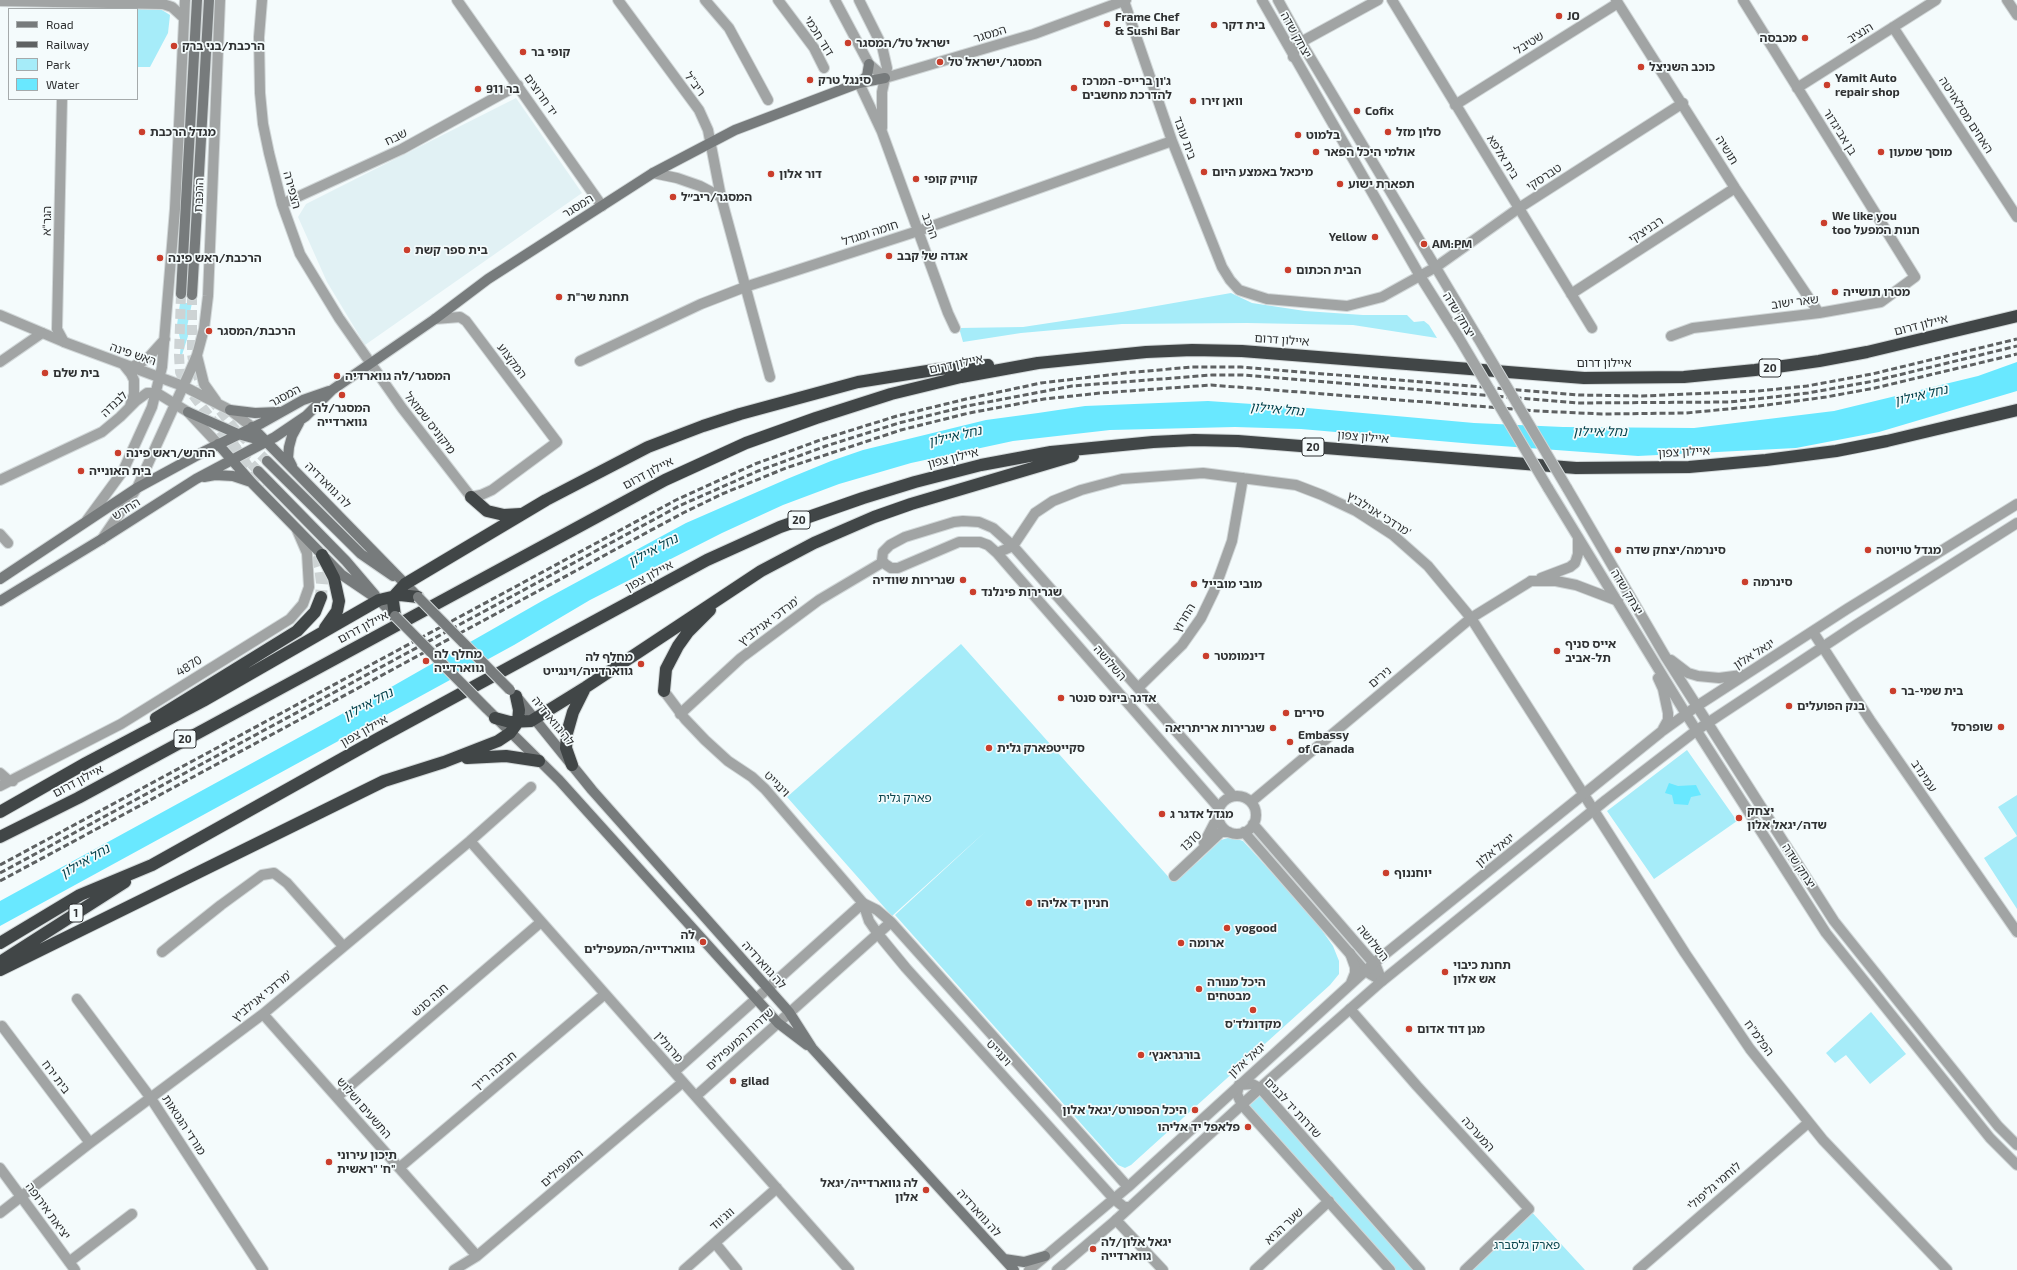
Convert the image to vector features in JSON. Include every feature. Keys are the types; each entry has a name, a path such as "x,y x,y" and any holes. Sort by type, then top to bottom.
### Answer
{"highway":[{"name":"איילון דרום","path":"0,837 78,798 543,545 706,460 790,426 891,394 1010,368 1085,358 1171,351 1234,351 1572,377 1684,377 1819,361 1868,352 2017,316"},
{"path":"395,616 393,606 395,595 405,584 522,514 591,476 654,445 710,423 799,397 858,382 905,373 1085,358"},
{"name":"איילון צפון","path":"0,943 80,895 152,865 454,697 743,543 828,510 915,482 1026,456 1107,446 1176,441 1238,441 1576,468 1689,467 1736,464 1836,451 1887,441 2017,410"},
{"path":"495,718 518,722 535,718 586,687 729,591 786,556 874,517 945,492 1107,446"},
{"path":"471,497 488,511 504,515 522,514"},
{"path":"316,636 331,622 339,601 334,578 322,555"},
{"path":"664,691 666,669 678,646 688,632 729,591"},
{"path":"0,812 86,763 203,701 379,600 395,595 410,594 418,596"},
{"path":"86,763 297,631 315,612 321,597"},
{"path":"572,765 566,748 566,733 578,700 586,687"},
{"path":"0,970 384,781 444,762 498,741 510,733 518,722 519,710 513,693"},
{"path":"444,762 475,757 501,756 529,758 540,761"},
{"name":"1","path":"0,962 152,865"}],"main road":[{"path":"181,294 197,0"},
{"path":"192,295 209,0"},
{"path":"859,83 866,76 869,64"},
{"name":"המסגר","path":"267,442 306,416 332,390 435,319 488,279 653,174 735,130 859,83 885,78"},
{"name":"המסגר","path":"252,428 303,400 332,390"},
{"path":"230,410 265,414 287,410"},
{"path":"188,412 238,434 267,442"},
{"path":"294,469 288,458 289,447 294,430 306,416"},
{"name":"החרש","path":"0,579 136,488 218,444 252,428"},
{"name":"לה גווארדיה","path":"252,428 513,693 652,859 789,1012 812,1048 1014,1270"},
{"name":"החרש","path":"0,600 102,539 196,479 231,459 267,442"},
{"path":"218,444 231,459"},
{"name":"לה גווארדיה","path":"231,459 252,483 322,555 353,584 379,600 495,718 559,780 756,999 778,1022 812,1048"},
{"path":"267,461 361,554 375,565 405,584"},
{"path":"258,471 346,561 379,600"},
{"path":"196,479 215,475 239,478 252,483"},
{"path":"1003,1258 1024,1262 1045,1256"}],"street":[{"name":"הרכבת","path":"87,520 123,472 157,393 165,339 175,209 185,0"},
{"name":"הרכבת","path":"102,539 136,488 197,355 204,329 208,296 220,0"},
{"path":"219,10 226,0"},
{"name":"הצפירה","path":"262,0 258,38 260,93 269,153 282,204 300,254 319,287 370,365"},
{"name":"יד חרוצים","path":"457,0 602,206"},
{"name":"ריב\"ל","path":"618,0 699,110 708,130 721,197 770,377"},
{"path":"704,0 729,28 768,100"},
{"name":"דוד חכמי","path":"778,0 814,48 824,68"},
{"path":"835,0 869,64 885,78"},
{"name":"הרכב","path":"859,0 882,46 887,68 882,92 882,132"},
{"name":"המסגר","path":"885,78 1034,34 1125,0"},
{"name":"בית עובד","path":"1125,0 1172,140 1222,267 1234,286 1242,291 1267,299 1347,306 1382,296 1420,276"},
{"name":"יצחק שדה","path":"1262,0 1293,57 1420,276 1459,338 1548,488 1696,730 1826,932 1990,1138 2017,1165"},
{"name":"יצחק שדה","path":"1278,0 1301,42 1436,267 1665,656 1834,921 1998,1126 2017,1145"},
{"path":"1293,57 1295,48 1301,42 1378,0"},
{"name":"בית אלפא","path":"1392,0 1592,328"},
{"name":"בן אביגדור","path":"1742,0 1916,277"},
{"name":"הנציב","path":"1797,88 1936,0"},
{"path":"2007,0 2017,15"},
{"path":"0,1 63,4 163,4 172,7 184,18"},
{"name":"שטיבל","path":"1455,105 1617,2"},
{"name":"תושיה","path":"1617,2 1736,188 1819,313"},
{"name":"האחים מסלאויטה","path":"1893,28 2017,217"},
{"name":"הרכב","path":"859,83 882,132 955,328"},
{"name":"שבח","path":"282,204 402,149 518,85"},
{"name":"הגר\"א","path":"62,100 57,329 64,342"},
{"name":"טברסקי","path":"1420,276 1436,267 1520,208 1683,103"},
{"name":"חומה ומגדל","path":"580,361 701,304 745,287 918,231 1172,140"},
{"path":"653,174 677,178 700,186 721,197"},
{"name":"רבניצקי","path":"1571,294 1736,188"},
{"name":"שאר ישוב","path":"1671,336 1693,328 1819,313 1881,302 1916,277"},
{"name":"ראש פינה","path":"0,314 64,342 183,386 230,410 252,428"},
{"name":"המקצוע","path":"435,319 454,317 466,321 557,442 492,490 471,497"},
{"path":"0,362 42,333"},
{"path":"132,367 147,359 165,339"},
{"path":"197,355 204,384 217,403"},
{"path":"121,363 131,374 134,380 134,394 129,407"},
{"name":"מיקוניס שמואל","path":"370,365 471,497"},
{"name":"לבנדה","path":"0,480 102,432 142,396 147,393 157,393"},
{"path":"157,393 188,412 218,444"},
{"name":"מרדכי אנילביץ'","path":"1013,546 1028,522 1043,506 1081,490 1122,479 1203,473 1296,486 1322,495 1356,512 1393,535 1428,566 1471,618 1584,795"},
{"name":"החרוץ","path":"1138,688 1182,645 1201,618 1214,591 1232,541 1243,478"},
{"name":"יגאל אלון","path":"1029,1270 1128,1187 1374,963 1661,732 1697,706 1906,571 2017,504"},
{"path":"962,521 985,524 1002,535 1013,546 997,553 988,545 970,541 947,546 898,568 891,568 883,562 883,552 895,542 905,537 962,521"},
{"path":"1057,1270 1116,1220 1260,1088 1382,981 1593,810 1696,730 1822,647 2017,524"},
{"name":"4870","path":"0,786 121,724 290,619 299,610 307,596 309,587 308,563 303,543 296,528"},
{"path":"0,534 8,543"},
{"name":"נירים","path":"1252,802 1471,618 1531,581 1560,572 1575,563 1578,554 1578,537"},
{"name":"השלושה","path":"1013,546 1233,796"},
{"name":"השלושה","path":"997,553 1218,812"},
{"name":"מרדכי אנילביץ'","path":"680,714 742,658 819,600 883,562"},
{"path":"1531,581 1556,581 1576,585 1618,602"},
{"name":"עמינדב","path":"1813,632 1921,795 2017,932"},
{"path":"1642,643 1663,689 1668,720 1661,732"},
{"path":"1665,656 1682,669 1698,676 1718,678 1746,674"},
{"name":"וינגייט","path":"664,691 680,714 721,755 752,777 765,789 863,903 870,921 878,934 1114,1199 1124,1207 1129,1207"},
{"path":"0,773 8,780 13,780"},
{"name":"מרדכי אנילביץ'","path":"0,1213 90,1143 263,1014 531,788"},
{"name":"הפלמ\"ח","path":"1584,795 1685,953 1750,1048 1808,1123 1947,1270"},
{"path":"1192,858 1207,839 1218,812 1227,798 1233,796 1246,798 1252,802 1256,813 1253,824 1244,832 1229,832 1223,828 1218,812"},
{"name":"השלושה","path":"1253,824 1374,963 1380,972 1382,981"},
{"name":"1310","path":"1174,876 1221,832 1229,832"},
{"name":"השלושה","path":"1244,832 1365,971 1382,981"},
{"name":"מרגולין","path":"470,841 848,1269"},
{"path":"162,952 221,905 262,875 274,873 287,883 344,946"},
{"name":"וינגייט","path":"863,903 877,910 891,922 1128,1187"},
{"name":"שדרות המעפילים","path":"674,1072 863,903"},
{"name":"חנה סנש","path":"337,1097 541,922"},
{"name":"שדרות המעפילים","path":"696,1096 891,922"},
{"path":"1350,953 1355,967 1355,973 1351,984"},
{"name":"חביבה רייך","path":"400,1168 605,994"},
{"name":"מורדי הגטאות","path":"78,999 150,1098 263,1270"},
{"name":"המערכה","path":"1350,1009 1417,1086 1529,1209 1465,1270"},
{"name":"התשעים ושלוש","path":"263,1014 477,1256"},
{"name":"בית ירח","path":"2,1026 90,1143"},
{"name":"המעפילים","path":"454,1270 477,1256 683,1082"},
{"name":"שדרות יד לבנים","path":"1239,1085 1252,1084 1260,1088 1420,1270"},
{"path":"1239,1085 1237,1094 1242,1105 1330,1201 1390,1270"},
{"name":"לוחמי גליפולי","path":"1638,1270 1808,1123"},
{"name":"יציאת אירופה","path":"0,1168 72,1266"},
{"name":"ווג'ווד","path":"684,1270 777,1188"},
{"name":"שער הגיא","path":"1255,1270 1330,1201"},
{"path":"72,1266 132,1214"},
{"path":"1116,1220 1163,1270"},
{"path":"715,1243 737,1270"}],"shaded area":[{"name":"בית ספר קשת","path":"516,98 582,193 365,345 327,282 298,217 306,204"}],"green space":[{"path":"138,9 162,10 170,15 168,33 150,67 138,67"},
{"path":"1231,293 1252,303 1305,311 1363,315 1407,315 1414,322 1424,321 1429,325 1437,338 1353,325 1247,323 1122,324 1021,333 963,342 959,328 1023,327"},
{"path":"180,303 192,303 187,327 188,336 182,355 180,354 181,343 177,325"},
{"name":"היכל מנורה מבטחים","path":"961,644 1173,882 1200,860 1221,840 1231,837 1243,841 1314,919 1333,946 1339,961 1339,974 1330,985 1131,1165 1125,1168 1118,1165 895,915 986,831 892,916 787,797"},
{"path":"1687,750 1737,821 1654,879 1607,811"},
{"path":"2017,795 2017,836 1998,807"},
{"path":"2017,836 2017,909 1984,858"},
{"path":"1871,1012 1906,1054 1870,1084 1846,1055 1835,1063 1826,1053"},
{"path":"1262,1094 1416,1270 1393,1270 1248,1107"},
{"name":"פארק גלסברג","path":"1529,1209 1585,1270 1465,1270"}],"water":[{"name":"נחל איילון","path":"2017,362 2017,391 1879,432 1796,448 1638,456 1301,429 1235,427 1110,430 1013,441 911,463 839,484 783,505 722,533 590,600 514,645 0,926 0,901 393,686 542,601 686,523 787,479 863,450 986,420 1085,406 1208,401 1296,407 1474,423 1563,427 1694,428 1834,411 1978,376"},
{"path":"1669,783 1678,786 1696,785 1701,795 1691,797 1688,805 1674,804 1672,795 1665,793"}],"tunnel":[{"path":"181,294 179,355 180,372 186,386 222,433 258,471"},
{"path":"192,295 192,354 194,367 201,384"},
{"path":"211,399 234,428 267,461"},
{"path":"231,442 261,488"},
{"path":"304,541 317,558 320,567 322,583 321,597"}],"railway":[{"path":"0,865 676,500 755,464 823,439 897,416 1041,383 1192,367 1241,367 1579,395 1642,396 1758,391 1807,386 1872,374 2017,339"},
{"path":"0,873 679,506 758,471 826,446 899,423 967,406 1072,386 1212,375 1243,375 1577,403 1730,402 1808,393 1874,381 2017,346"},
{"path":"0,881 683,513 722,494 786,468 901,430 969,413 1044,399 1101,393 1211,385 1538,411 1602,414 1686,413 1759,406 1826,397 1875,388 2017,354"}],"place":[{"name":"JO","path":"1559,16"},
{"name":"Frame Chef & Sushi Bar","path":"1107,24"},
{"name":"בית דקר","path":"1214,25"},
{"name":"מכבסה","path":"1805,38"},
{"name":"ישראל טל/המסגר","path":"848,43"},
{"name":"הרכבת/בני ברק","path":"174,46"},
{"name":"קופי בר","path":"523,52"},
{"name":"המסגר/ישראל טל","path":"940,62"},
{"name":"כוכב השניצל","path":"1641,67"},
{"name":"סינגל טרק","path":"810,80"},
{"name":"Yamit Auto repair shop","path":"1827,85"},
{"name":"ג'ון ברייס- המרכז להדרכת מחשבים","path":"1074,88"},
{"name":"בר 911","path":"478,89"},
{"name":"וואן זירו","path":"1193,101"},
{"name":"Cofix","path":"1357,111"},
{"name":"מגדל הרכבת","path":"142,132"},
{"name":"סלון מזל","path":"1388,132"},
{"name":"בלמוט","path":"1298,135"},
{"name":"אולמי היכל הפאר","path":"1316,152"},
{"name":"מוסך שמעון","path":"1881,152"},
{"name":"מיכאל באמצע היום","path":"1204,172"},
{"name":"דור אלון","path":"771,174"},
{"name":"קוויק קופי","path":"916,179"},
{"name":"תפארת ישוע","path":"1340,184"},
{"name":"המסגר/ריב״ל","path":"673,197"},
{"name":"We like you too חנות המפעל","path":"1824,223"},
{"name":"Yellow","path":"1375,237"},
{"name":"AM:PM","path":"1424,244"},
{"name":"בית ספר קשת","path":"407,250"},
{"name":"אגדה של קבב","path":"889,256"},
{"name":"הרכבת/ראש פינה","path":"160,258"},
{"name":"הבית הכתום","path":"1288,270"},
{"name":"מטרו תושייה","path":"1835,292"},
{"name":"תחנת שר\"ת","path":"559,297"},
{"name":"הרכבת/המסגר","path":"209,331"},
{"name":"בית שלם","path":"45,373"},
{"name":"המסגר/לה גווארדיה","path":"337,376"},
{"name":"המסגר/לה גווארדייה","path":"342,395"},
{"name":"החרש/ראש פינה","path":"118,453"},
{"name":"בית האונייה","path":"81,471"},
{"name":"סינרמה/יצחק שדה","path":"1618,550"},
{"name":"מגדל טויוטה","path":"1868,550"},
{"name":"שגרירות שוודיה","path":"963,580"},
{"name":"סינרמה","path":"1745,582"},
{"name":"מובי מובייל","path":"1194,584"},
{"name":"שגרירות פינלנד","path":"973,592"},
{"name":"אייס סניף תל-אביב","path":"1557,651"},
{"name":"דינמומטר","path":"1206,656"},
{"name":"מחלף לה גווארדייה","path":"426,661"},
{"name":"מחלף לה גווארדייה/וינגייט","path":"641,664"},
{"name":"בית שמי-בר","path":"1893,691"},
{"name":"אדגר ביזנס סנטר","path":"1061,698"},
{"name":"בנק הפועלים","path":"1789,706"},
{"name":"סירים","path":"1286,713"},
{"name":"שופרסל","path":"2001,727"},
{"name":"שגרירות אריתריאה","path":"1273,728"},
{"name":"Embassy of Canada","path":"1290,742"},
{"name":"סקייטפארק גלית","path":"989,748"},
{"name":"מגדל אדגר ג","path":"1162,814"},
{"name":"יצחק שדה/יגאל אלון","path":"1739,818"},
{"name":"יוחננוף","path":"1386,873"},
{"name":"חניון יד אליהו","path":"1029,903"},
{"name":"yogood","path":"1227,928"},
{"name":"לה גווארדייה/המעפילים","path":"703,942"},
{"name":"ארומה","path":"1181,943"},
{"name":"תחנת כיבוי אש אלון","path":"1445,972"},
{"name":"היכל מנורה מבטחים","path":"1199,989"},
{"name":"מקדונלד'ס","path":"1253,1010"},
{"name":"מגן דוד אדום","path":"1409,1029"},
{"name":"בורגראנץ׳","path":"1141,1055"},
{"name":"gilad","path":"733,1081"},
{"name":"היכל הספורט/יגאל אלון","path":"1195,1110"},
{"name":"פלאפל יד אליהו","path":"1248,1127"},
{"name":"תיכון עירוני ח' \"ראשית\"","path":"329,1162"},
{"name":"לה גווארדייה/יגאל אלון","path":"926,1190"},
{"name":"יגאל אלון/לה גווארדייה","path":"1093,1249"}],"park label":[{"name":"פארק גלית","path":"905,798"}]}
